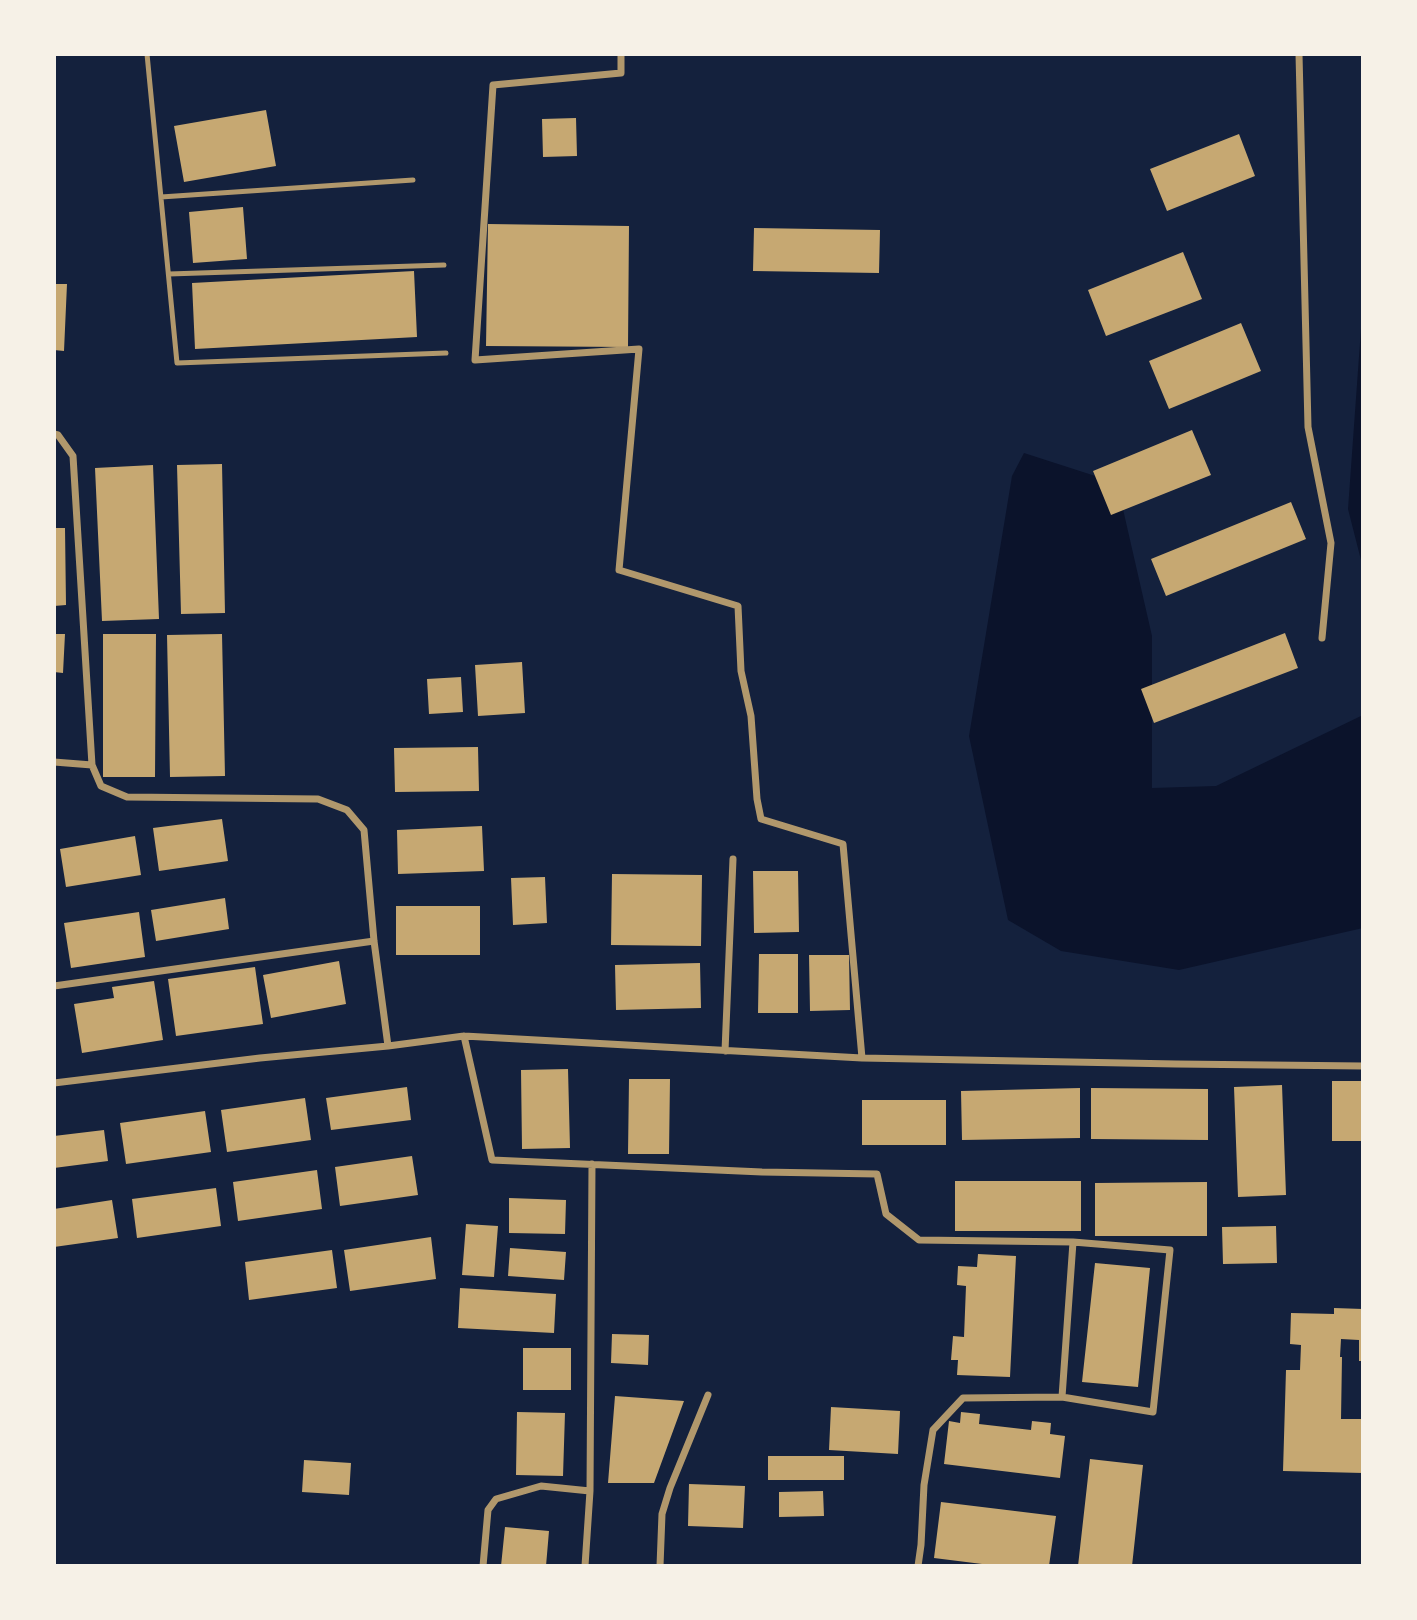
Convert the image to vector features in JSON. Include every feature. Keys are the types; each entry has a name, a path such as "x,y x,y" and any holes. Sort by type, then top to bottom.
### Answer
{"street":[{"path":"621,54 621,73 493,85 475,359 639,349 619,570 738,606 741,671 751,716 761,819 843,844 862,1058"},
{"path":"1299,54 1308,427 1331,543 1322,638"},
{"path":"54,434 58,435 73,456 92,765 101,786 127,797 318,799 347,810 364,830 374,941 388,1046"},
{"path":"54,762 92,765"},
{"path":"725,1051 733,859"},
{"path":"54,986 374,941"},
{"path":"54,1083 464,1036 862,1058 1363,1066"},
{"path":"464,1036 492,1160 762,1172 877,1174 886,1214 919,1240 1073,1242 1170,1250 1153,1412 1062,1397 963,1398 933,1430 924,1485 918,1566"},
{"path":"585,1566 590,1491 592,1164"},
{"path":"1062,1397 1073,1242"},
{"path":"660,1566 662,1514 708,1395"},
{"path":"483,1566 488,1510 496,1499 541,1486 590,1491"}],"lane":[{"path":"147,54 177,363 446,353"},
{"path":"161,197 412,180"},
{"path":"169,275 444,265"}],"water":[{"path":"1363,301 1363,568 1348,509"},
{"path":"1024,453 1117,483 1152,636 1152,788 1216,786 1363,715 1363,928 1179,970 1061,951 1008,920 969,736 1012,476"}],"building":[{"path":"266,110 276,166 184,182 174,126"},
{"path":"576,118 577,156 543,157 542,119"},
{"path":"1239,134 1255,176 1167,211 1150,169"},
{"path":"243,207 247,259 193,263 189,212"},
{"path":"488,224 629,226 628,347 486,346"},
{"path":"754,228 880,230 879,273 753,271"},
{"path":"1183,252 1202,299 1106,336 1088,290"},
{"path":"414,271 417,337 195,349 192,283"},
{"path":"54,284 67,284 64,351 54,350"},
{"path":"1241,323 1261,371 1169,409 1149,361"},
{"path":"1192,430 1211,475 1111,515 1093,471"},
{"path":"222,464 225,613 181,614 177,465"},
{"path":"153,465 159,619 102,621 95,468"},
{"path":"1291,502 1306,539 1166,596 1151,559"},
{"path":"54,528 65,528 66,605 54,606"},
{"path":"1285,633 1298,668 1154,723 1141,689"},
{"path":"54,634 65,634 63,673 54,672"},
{"path":"103,634 156,634 155,777 103,777"},
{"path":"222,634 225,776 170,777 167,635"},
{"path":"522,662 525,713 478,716 475,665"},
{"path":"461,677 463,712 429,714 427,679"},
{"path":"478,747 479,791 395,792 394,748"},
{"path":"222,819 228,861 159,871 153,828"},
{"path":"482,826 484,871 398,874 397,830"},
{"path":"135,836 141,875 66,887 60,849"},
{"path":"753,871 798,871 799,932 754,933"},
{"path":"612,874 702,875 701,946 611,945"},
{"path":"545,877 547,923 513,925 511,878"},
{"path":"225,898 229,929 156,941 151,910"},
{"path":"396,906 480,906 480,955 396,955"},
{"path":"139,912 145,957 71,968 64,923"},
{"path":"759,954 798,954 798,1013 758,1013"},
{"path":"809,955 849,955 850,1010 810,1011"},
{"path":"339,961 346,1004 271,1018 263,975"},
{"path":"700,963 701,1008 616,1010 615,965"},
{"path":"255,967 263,1024 176,1036 168,979"},
{"path":"154,981 163,1040 82,1053 74,1004 114,998 112,987"},
{"path":"568,1069 570,1148 522,1149 521,1070"},
{"path":"629,1079 670,1079 669,1154 628,1154"},
{"path":"1332,1081 1363,1081 1363,1141 1332,1141"},
{"path":"1282,1085 1286,1195 1238,1197 1234,1087"},
{"path":"407,1087 411,1120 331,1130 326,1098"},
{"path":"1080,1088 1080,1138 962,1140 961,1091"},
{"path":"1091,1088 1208,1089 1208,1140 1091,1139"},
{"path":"305,1098 311,1140 227,1152 221,1110"},
{"path":"862,1100 946,1100 946,1145 862,1145"},
{"path":"205,1111 211,1152 126,1164 120,1123"},
{"path":"104,1130 108,1161 54,1168 54,1136"},
{"path":"412,1156 418,1195 340,1206 335,1167"},
{"path":"317,1170 322,1209 238,1221 233,1182"},
{"path":"955,1181 1081,1181 1081,1231 955,1231"},
{"path":"1207,1182 1207,1236 1095,1236 1095,1183"},
{"path":"216,1188 221,1226 137,1238 132,1199"},
{"path":"509,1198 566,1200 565,1234 509,1233"},
{"path":"112,1200 118,1238 54,1247 54,1209"},
{"path":"466,1224 498,1226 494,1277 462,1275"},
{"path":"1276,1226 1277,1263 1223,1264 1222,1227"},
{"path":"431,1237 436,1279 350,1291 344,1250"},
{"path":"510,1248 566,1252 564,1280 508,1276"},
{"path":"332,1250 337,1288 249,1300 245,1262"},
{"path":"978,1254 1016,1256 1010,1377 957,1375 958,1360 951,1360 953,1336 964,1337 966,1286 957,1285 958,1266 977,1267"},
{"path":"1095,1263 1150,1268 1138,1387 1082,1382"},
{"path":"460,1288 556,1294 554,1333 458,1328"},
{"path":"1334,1308 1363,1309 1363,1361 1359,1361 1359,1340 1341,1339 1340,1357 1341,1419 1363,1419 1363,1473 1283,1471 1286,1370 1300,1370 1301,1345 1290,1344 1291,1313 1334,1314"},
{"path":"612,1334 649,1335 648,1365 611,1363"},
{"path":"523,1348 571,1348 571,1390 523,1390"},
{"path":"615,1396 684,1401 654,1483 608,1483"},
{"path":"831,1407 900,1411 898,1454 829,1450"},
{"path":"517,1412 565,1413 563,1476 516,1475"},
{"path":"961,1412 980,1414 979,1424 1031,1430 1032,1421 1051,1423 1050,1434 1065,1436 1060,1478 944,1464 949,1421 960,1423"},
{"path":"768,1456 844,1456 844,1480 768,1480"},
{"path":"1090,1459 1143,1465 1132,1566 1078,1566"},
{"path":"304,1460 351,1463 349,1495 302,1492"},
{"path":"689,1484 745,1486 743,1528 688,1526"},
{"path":"823,1491 824,1516 779,1517 779,1492"},
{"path":"941,1502 1056,1516 1049,1566 998,1566 934,1558"},
{"path":"505,1527 549,1531 546,1566 501,1566"}]}
